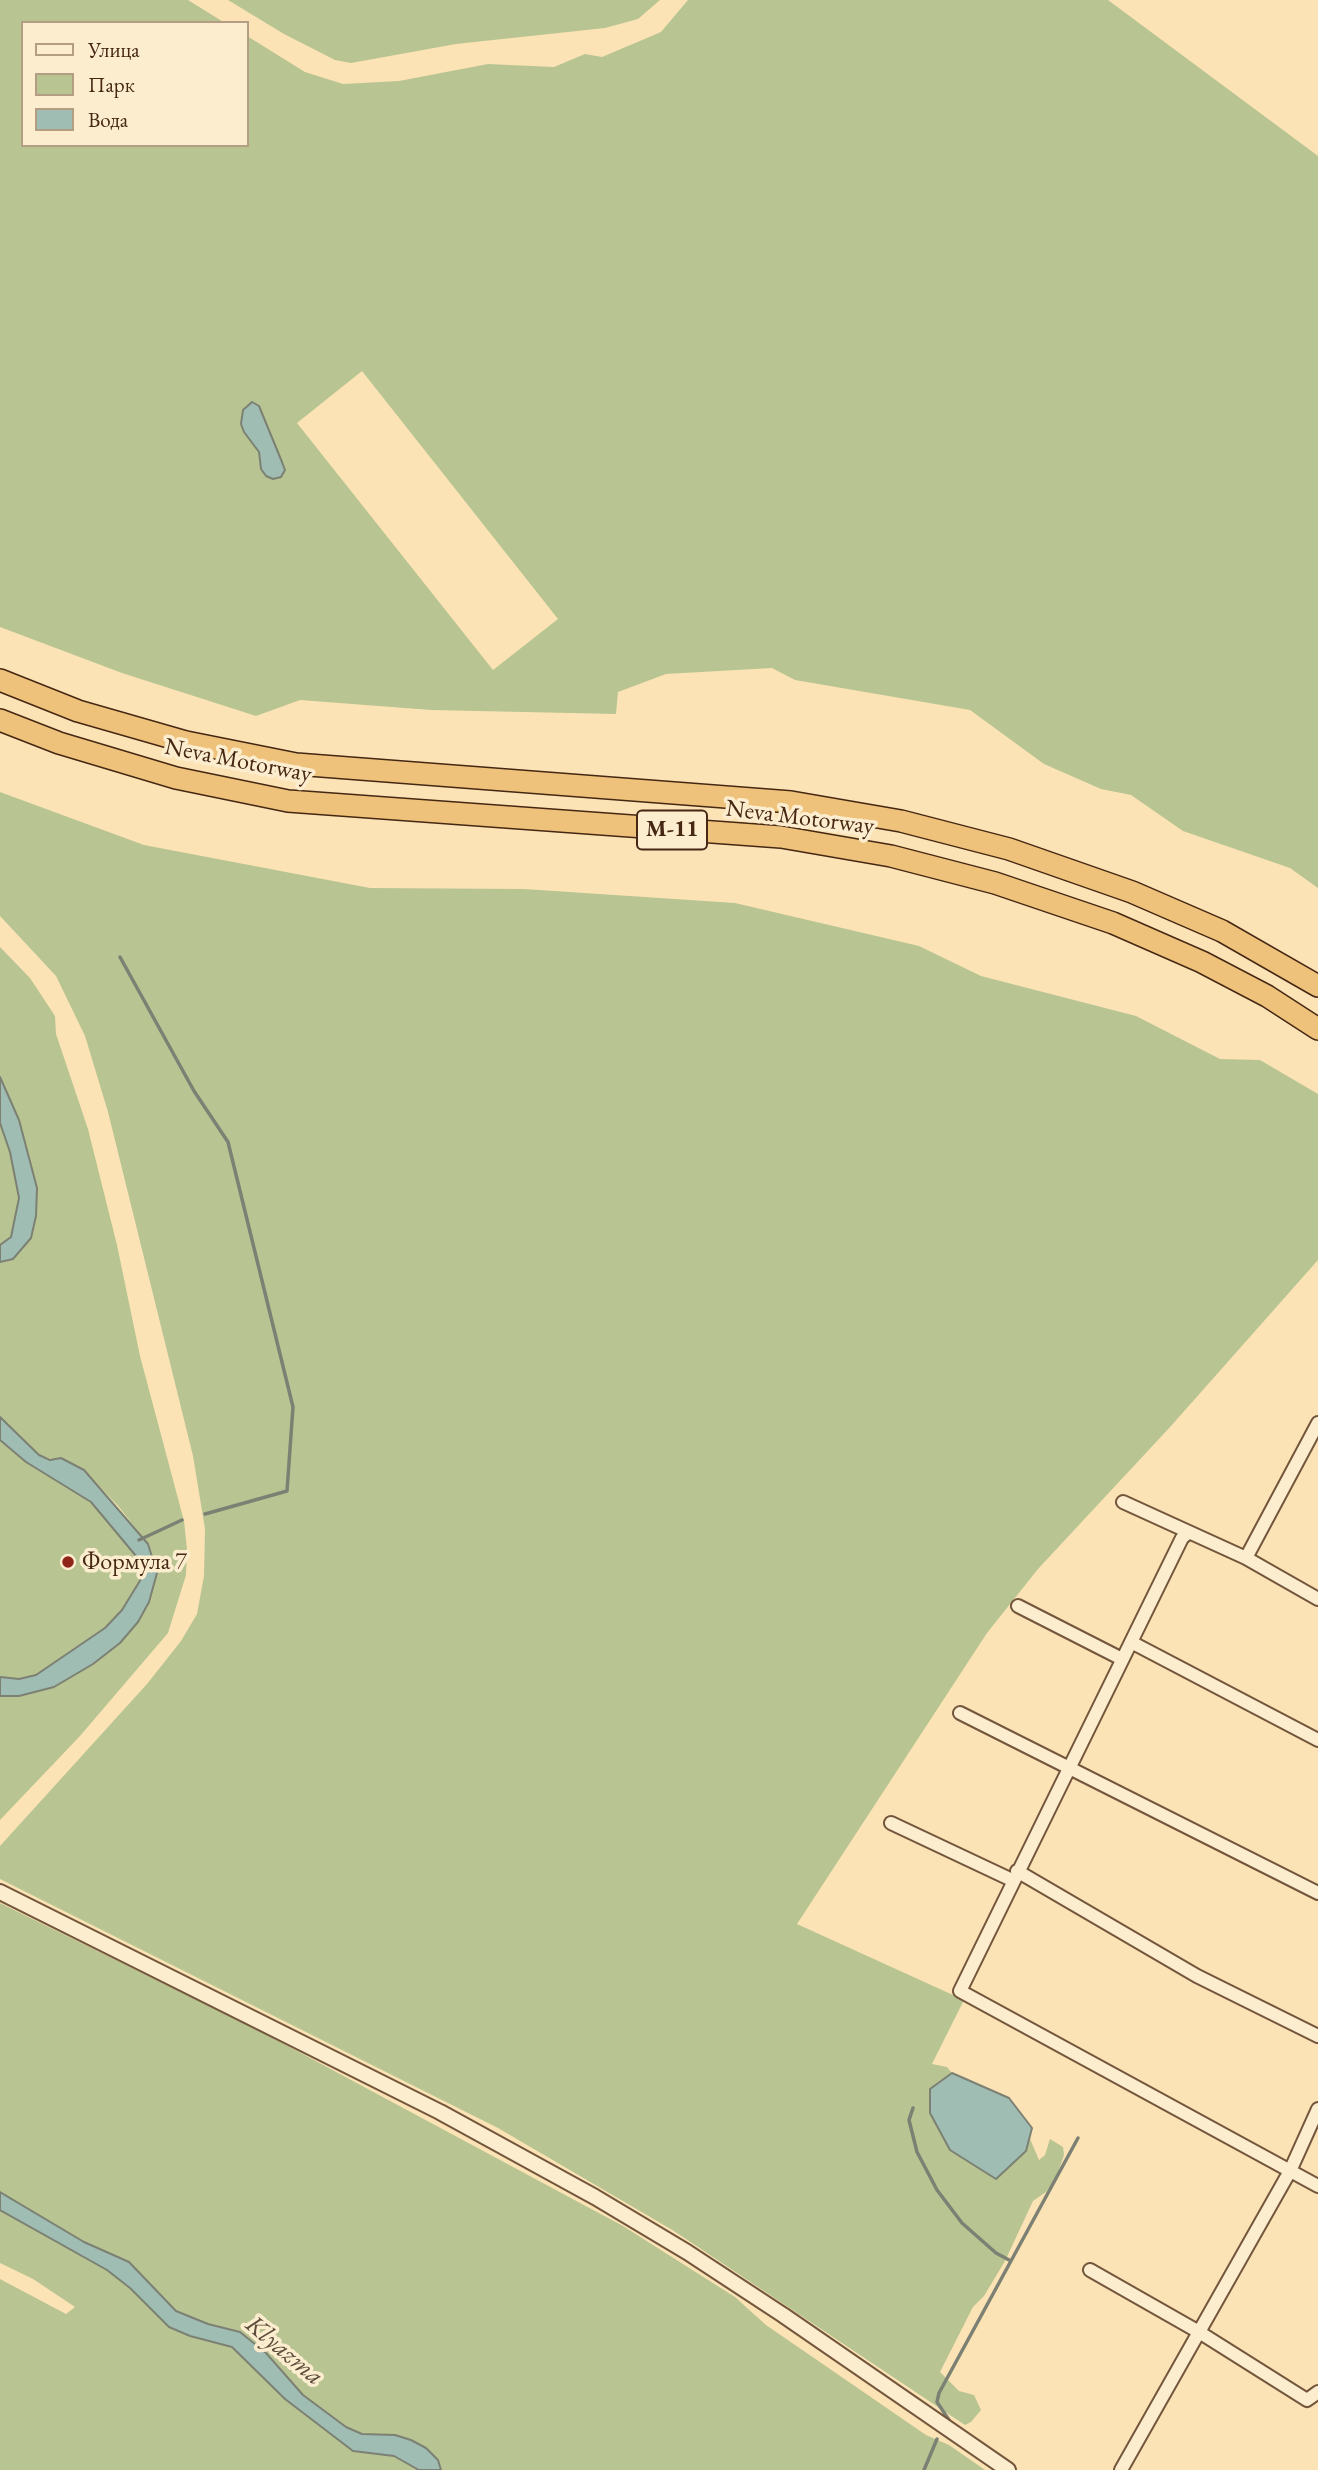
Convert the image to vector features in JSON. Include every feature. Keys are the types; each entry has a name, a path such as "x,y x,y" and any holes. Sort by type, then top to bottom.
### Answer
{"highway":[{"name":"Neva Motorway","path":"0,680 78,711 186,742 296,765 790,802 901,821 1009,849 1132,892 1223,931 1318,986"},
{"name":"Neva Motorway","path":"0,720 59,743 176,778 288,800 781,837 891,856 996,883 1113,923 1246,984 1318,1029"}],"street":[{"path":"1246,1558 1318,1423"},
{"path":"1123,1502 1246,1558 1318,1598"},
{"path":"1188,1533 1182,1538 1014,1875 960,1991 1318,2186"},
{"path":"1018,1606 1122,1659"},
{"path":"1130,1642 1318,1740"},
{"path":"960,1713 1318,1893"},
{"path":"891,1823 1014,1875 1197,1976 1318,2036"},
{"path":"0,1892 440,2112 595,2197 761,2301 1008,2470"},
{"path":"1121,2470 1290,2171 1318,2109"},
{"path":"1090,2270 1199,2332 1307,2400 1318,2392"}],"green space":[{"path":"0,0 188,0 222,21 21,21 21,147 248,147 248,37 305,72 343,84 399,81 488,64 554,67 585,54 602,57 661,32 688,0 1108,0 1318,156 1318,888 1290,868 1183,831 1131,795 1101,789 1044,764 970,710 795,680 772,668 666,674 618,692 616,714 431,710 300,700 256,716 122,673 0,627","holes":["362,371 558,619 493,670 297,423","259,406 285,470 261,469 259,452 241,425 243,410"]},
{"path":"228,0 660,0 638,19 605,28 456,44 351,63 335,60 284,34"},
{"path":"0,792 144,845 370,888 524,889 735,903 919,946 981,976 1136,1016 1220,1059 1260,1060 1318,1094 1318,1260 1171,1426 1038,1569 987,1633 797,1924 964,2000 932,2064 947,2067 952,2073 930,2089 975,2165 996,2178 1026,2152 1030,2139 1039,2160 1045,2155 1050,2139 1063,2147 1064,2155 1056,2178 1046,2192 1033,2201 1005,2261 984,2296 973,2307 940,2372 959,2391 974,2395 981,2410 971,2422 965,2425 674,2231 498,2128 0,1879 0,1846 147,1684 181,1641 197,1614 204,1576 205,1529 193,1456 108,1112 85,1036 56,976 0,916"},
{"path":"0,947 30,978 55,1016 56,1034 88,1129 117,1245 140,1356 184,1521 187,1549 186,1575 168,1633 80,1736 0,1820 0,1696 19,1696 120,1643 151,1554 148,1544 119,1507 84,1470 40,1455 0,1417 0,1262 8,1261 36,1216 37,1188 19,1120 0,1077"},
{"path":"0,1123 10,1152 20,1198 11,1237 0,1245"},
{"name":"Формула 7","path":"0,1440 26,1462 91,1502 136,1556 141,1580 122,1610 105,1628 36,1675 19,1679 0,1677"},
{"path":"0,1903 258,2030 623,2226 735,2297 766,2325 926,2435 949,2445 985,2470 441,2470 438,2460 426,2448 411,2440 395,2435 362,2434 346,2427 303,2395 266,2353 240,2332 208,2324 176,2311 129,2262 84,2242 0,2192"},
{"path":"0,2210 107,2270 190,2336 232,2347 285,2399 353,2451 394,2456 419,2470 0,2470 0,2279 66,2314 75,2307 33,2279 0,2263"}],"water":[{"path":"252,402 259,406 282,462 285,470 281,477 273,479 266,476 261,469 259,452 244,432 241,424 243,410"},
{"path":"0,1077 19,1120 37,1188 36,1216 31,1238 13,1259 0,1262 0,1245 11,1237 19,1198 10,1152 0,1123"},
{"path":"0,1417 39,1455 50,1460 61,1458 84,1470 148,1544 157,1573 149,1602 138,1622 120,1643 93,1664 54,1687 19,1696 0,1696 0,1677 19,1679 36,1675 105,1628 122,1610 141,1579 136,1556 91,1502 26,1462 0,1440"},
{"path":"952,2073 1009,2098 1032,2128 1026,2151 996,2179 950,2150 930,2113 930,2089"},
{"path":"0,2192 84,2242 129,2262 176,2311 208,2324 240,2332 266,2353 303,2395 346,2427 362,2434 395,2435 411,2440 426,2448 438,2460 441,2470 419,2470 394,2456 353,2451 285,2399 232,2347 190,2336 169,2327 130,2288 107,2270 0,2210"}],"waterway":[{"path":"120,957 194,1091 228,1142 293,1407 287,1491 205,1514"},
{"path":"139,1540 182,1520"},
{"path":"913,2108 909,2120 917,2152 937,2190 962,2223 996,2253 1011,2261"},
{"path":"949,2420 937,2402 939,2393 1078,2138"},
{"path":"924,2470 937,2439"}],"place":[{"name":"Формула 7","path":"68,1562"}],"water label":[{"name":"Klyazma","path":"284,2351"}]}
